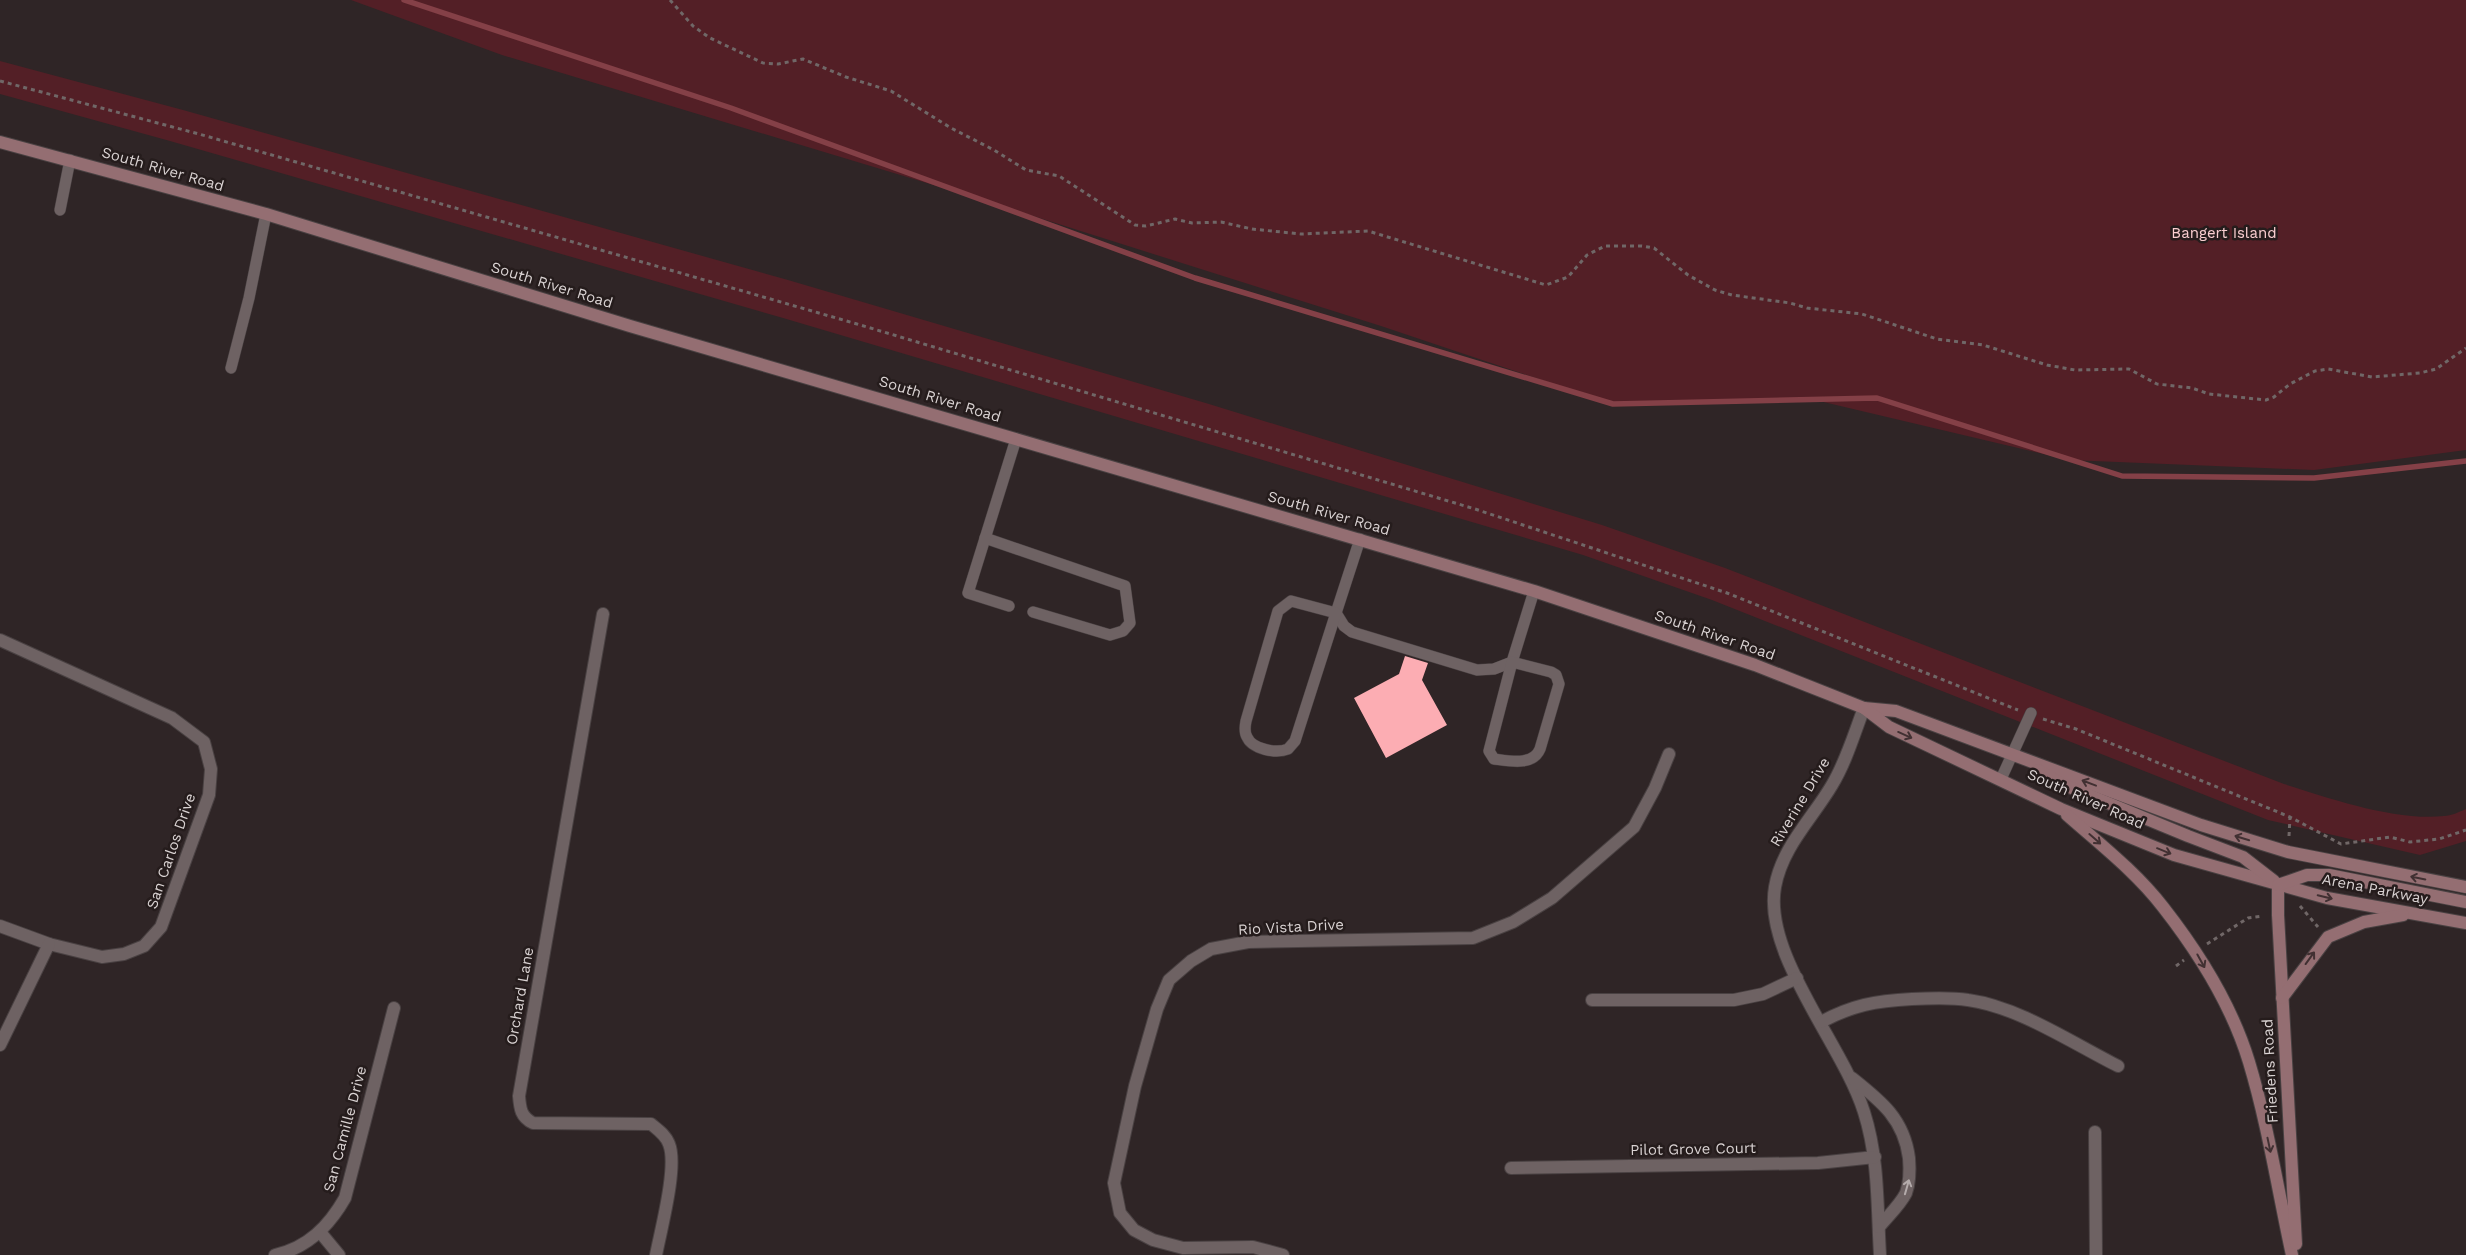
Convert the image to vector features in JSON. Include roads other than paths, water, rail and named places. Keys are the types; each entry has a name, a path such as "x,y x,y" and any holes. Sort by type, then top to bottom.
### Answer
{"main road":[{"name":"South River Road","path":"0,142 266,214 620,323 1360,538 1534,591 1754,665 1864,708 1889,727 2058,807 2174,855 2278,885"},
{"name":"South River Road","path":"1864,708 1896,711 2201,825 2288,852"},
{"path":"2013,756 2062,784 2188,836 2243,856 2278,885 2307,875 2329,875 2466,902"},
{"path":"2058,807 2121,862 2162,906 2196,952 2229,1012 2249,1061 2292,1255"},
{"name":"Arena Parkway","path":"2288,852 2466,888"},
{"name":"Arena Parkway","path":"2278,885 2327,898 2466,923"},
{"name":"Friedens Road","path":"2278,885 2282,998 2297,1255"},
{"path":"2282,998 2328,937 2364,922 2411,913"}],"street":[{"name":"Orchard Lane","path":"603,614 518,1096 521,1112 525,1119 533,1123 651,1124 660,1131 669,1142 673,1159 656,1255"},
{"name":"San Carlos Drive","path":"0,640 172,718 204,742 211,769 208,796 161,927 144,946 131,952 102,957 49,944 0,926"},
{"name":"Riverine Drive","path":"1864,708 1837,775 1784,856 1776,884 1774,915 1780,942 1797,978 1850,1076 1864,1112 1875,1157 1880,1255"},
{"name":"Rio Vista Drive","path":"1283,1255 1253,1247 1182,1248 1153,1240 1134,1230 1120,1212 1114,1183 1135,1086 1157,1009 1169,980 1191,961 1211,949 1248,942 1473,938 1513,922 1552,898 1634,827 1655,788 1669,754"},
{"path":"0,1045 49,944"},
{"path":"1592,1000 1734,1000 1762,994 1797,978"},
{"path":"1821,1022 1844,1010 1878,1000 1936,998 1970,1000 2016,1014 2118,1066"},
{"name":"San Camille Drive","path":"275,1255 301,1245 320,1232 335,1215 345,1198 394,1008"},
{"name":"Riverine Drive","path":"1850,1076 1889,1109 1902,1129 1908,1154 1909,1177 1905,1195 1880,1227"},
{"path":"2095,1132 2096,1255"},
{"name":"Pilot Grove Court","path":"1511,1168 1818,1163 1875,1157"},
{"path":"320,1232 339,1255"}],"lane":[{"path":"60,210 70,160"},
{"path":"231,368 249,298 266,214"},
{"path":"1010,606 968,593 1016,439"},
{"path":"985,538 1125,586 1130,623 1123,631 1110,635 1032,612"},
{"path":"1360,538 1336,613 1292,745 1282,752 1274,752 1252,744 1245,735 1246,720 1278,611 1282,606 1291,601 1336,613 1344,626 1352,632 1477,670 1494,670 1512,662 1556,675 1559,684 1540,749 1538,754 1528,761 1494,759 1489,751 1512,662 1534,591"},
{"path":"2001,779 2031,714"}],"waterway":[{"path":"404,0 731,108 1195,278 1613,404 1877,398 2122,476 2314,478 2466,461"}],"park label":[{"name":"Bangert Island","path":"2224,233"}]}
